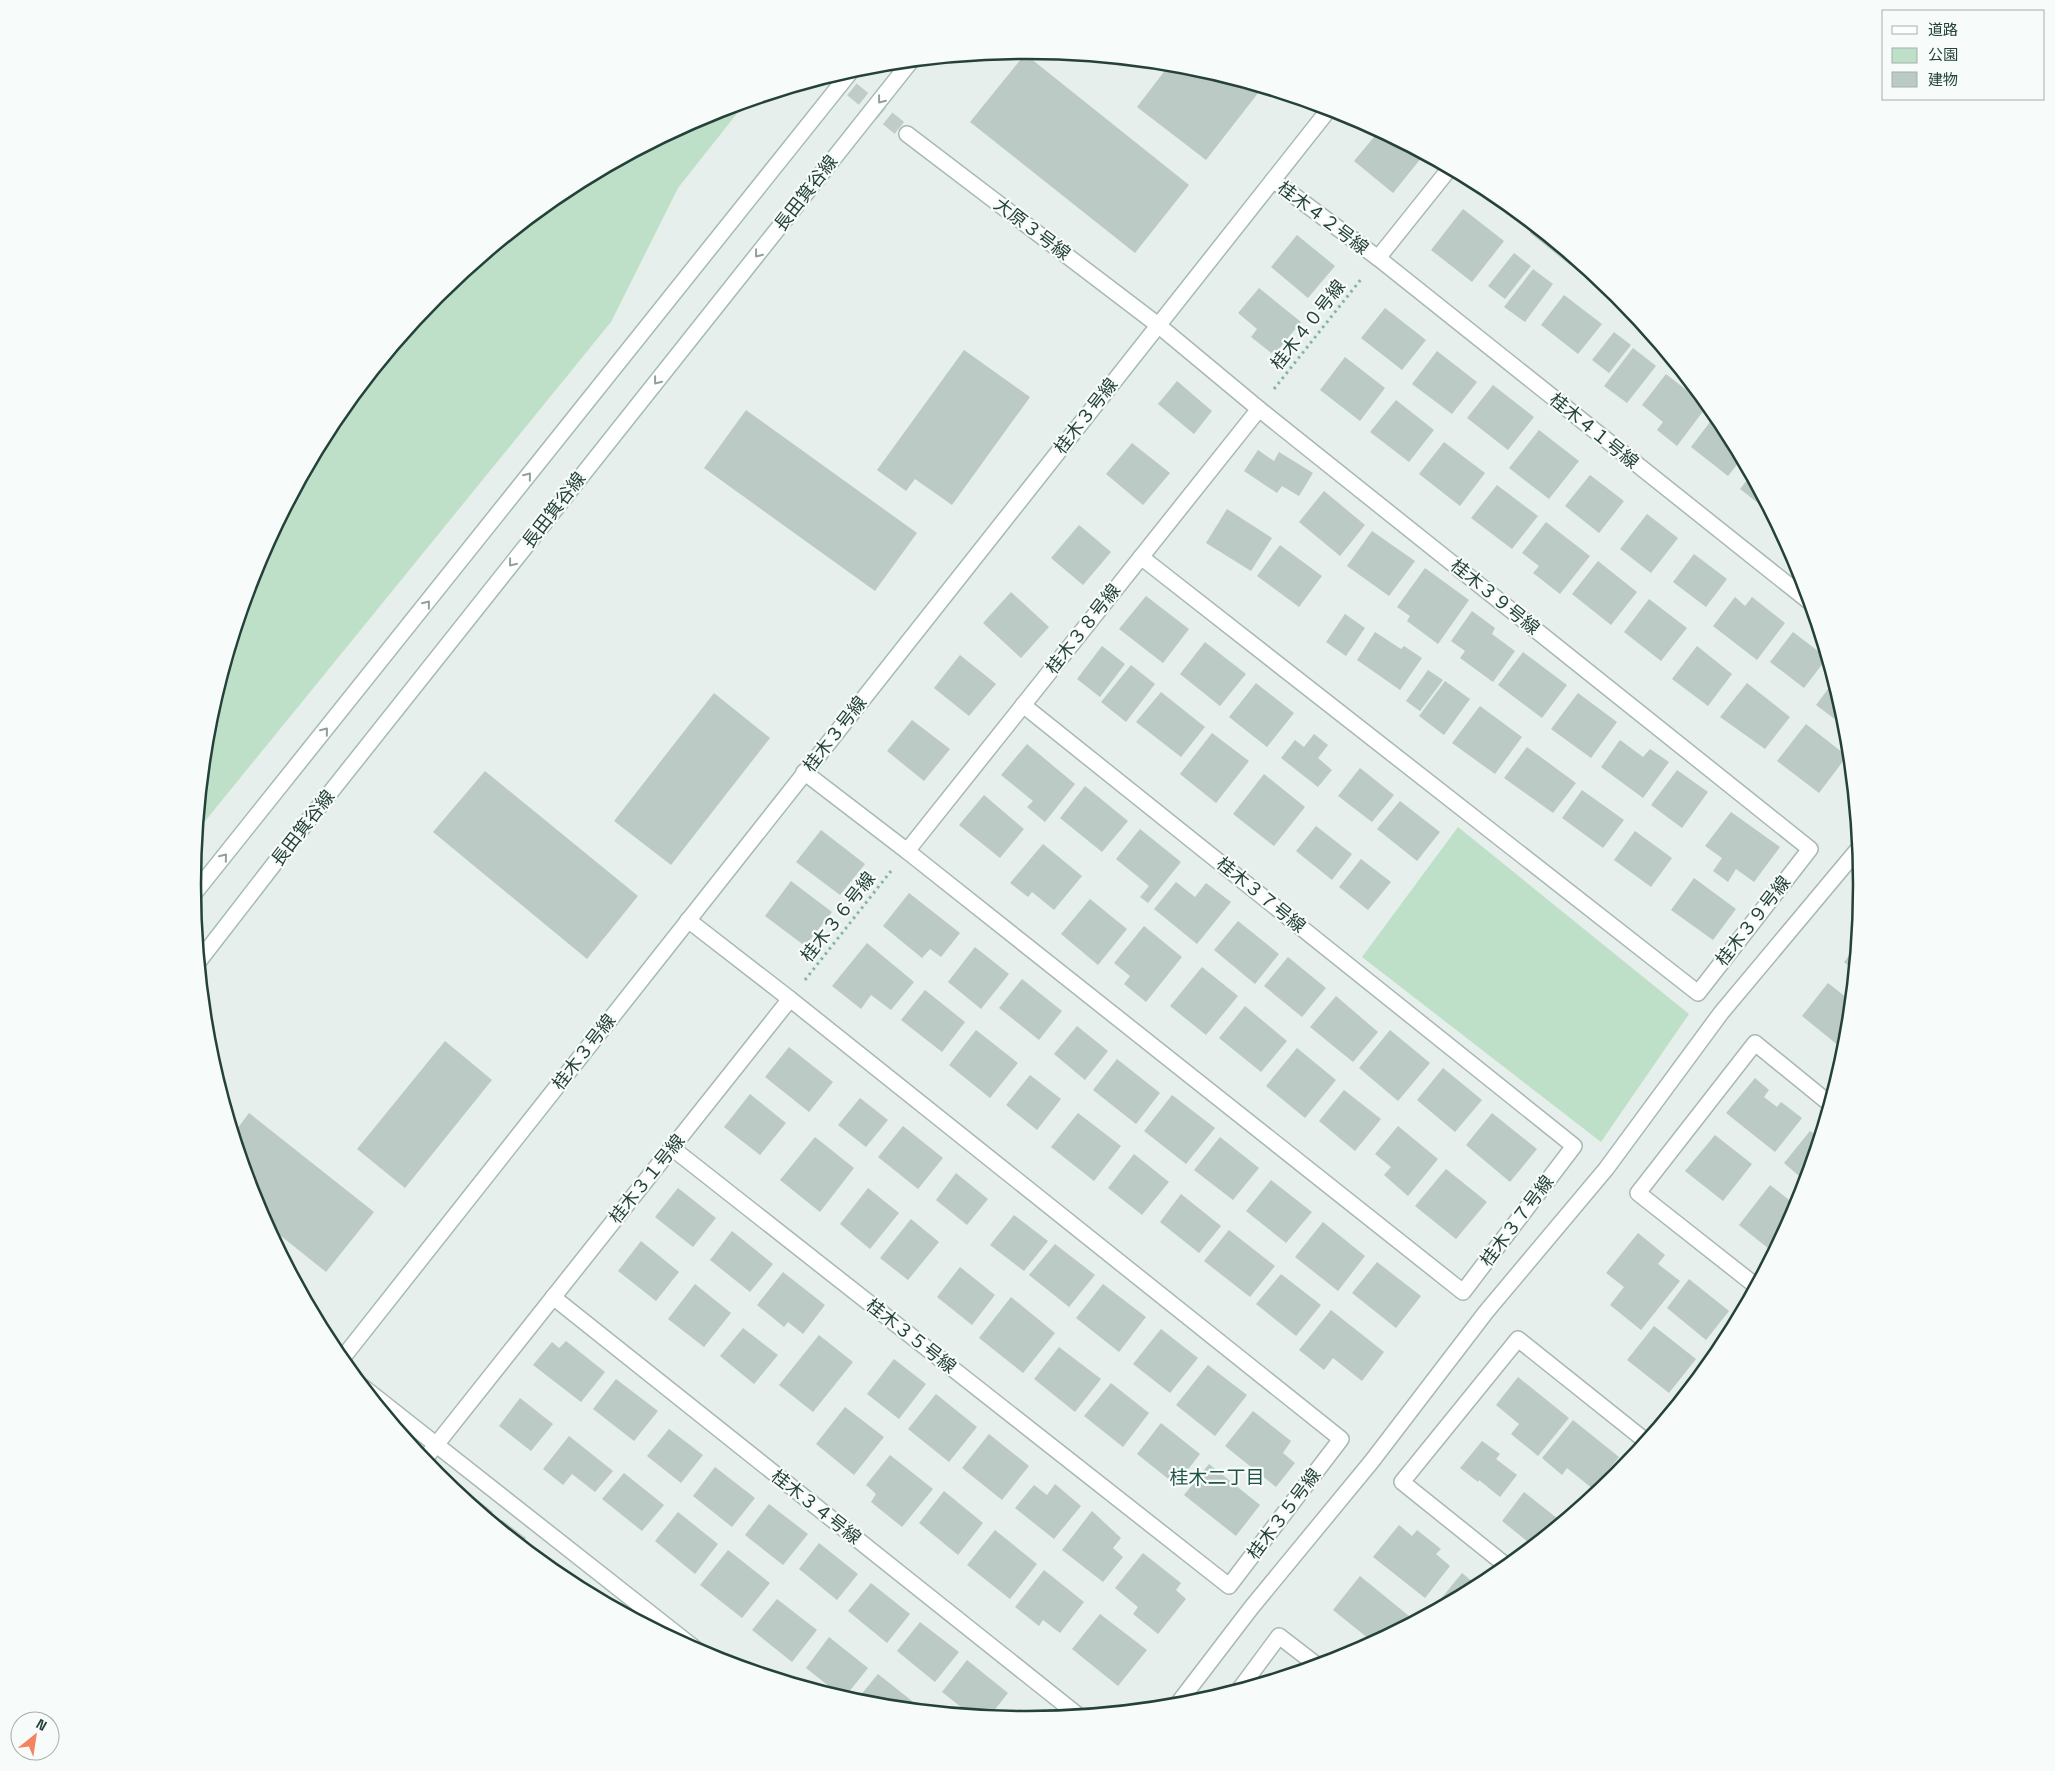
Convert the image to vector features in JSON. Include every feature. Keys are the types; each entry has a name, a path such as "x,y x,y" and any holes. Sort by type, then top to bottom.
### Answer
{"street":[{"name":"長田箕谷線","path":"204,953 906,68"},
{"path":"201,885 844,80"},
{"name":"桂木３号線","path":"346,1353 1325,115"},
{"name":"大原３号線","path":"907,134 1158,325"},
{"name":"桂木４２号線","path":"1273,180 1378,258 1446,173"},
{"name":"桂木４１号線","path":"1378,258 1801,595"},
{"path":"1158,325 1259,408"},
{"name":"桂木３８号線","path":"907,851 1259,408"},
{"name":"桂木３９号線","path":"1141,557 1698,993 1810,848 1259,408"},
{"name":"桂木３７号線","path":"907,851 1463,1292 1574,1146 1023,706"},
{"path":"804,772 907,851"},
{"path":"1183,1697 1251,1608 1372,1461 1486,1312 1606,1169 1722,1013 1853,855"},
{"path":"688,920 790,999"},
{"name":"桂木３１号線","path":"428,1455 790,999"},
{"name":"桂木３５号線","path":"672,1148 1229,1586 1341,1439 790,999"},
{"path":"1752,1283 1638,1193 1755,1043 1826,1100"},
{"name":"桂木３４号線","path":"553,1298 1072,1710"},
{"path":"1502,1562 1402,1482 1518,1340 1642,1438"},
{"path":"384,1403 675,1633"},
{"path":"1244,1683 1280,1636 1312,1661"}],"path":[{"name":"桂木４０号線","path":"1259,408 1378,258"},
{"name":"桂木３６号線","path":"790,999 907,851"}],"green space":[{"path":"738,112 678,188 611,322 204,823 208,778 217,724 229,672 245,620 264,569 286,520 312,472 340,426 372,382 406,340 443,301 482,264 524,230 568,198 614,170 662,144"},
{"path":"1458,827 1689,1014 1601,1142 1362,957"}],"building":[{"path":"1021,59 1031,59 1189,185 1135,253 970,122"},
{"path":"1165,71 1259,92 1206,160 1137,107"},
{"path":"1375,136 1420,159 1393,193 1354,161"},
{"path":"1481,194 1509,214 1508,215"},
{"path":"1463,209 1504,241 1472,282 1431,250"},
{"path":"1532,231 1572,263 1570,265 1530,233"},
{"path":"1297,235 1335,266 1308,298 1271,267"},
{"path":"1514,253 1531,266 1505,299 1488,286"},
{"path":"1533,269 1553,284 1525,322 1504,307"},
{"path":"1259,288 1301,322 1274,355 1251,337 1257,329 1238,313"},
{"path":"1564,295 1602,324 1578,354 1541,325"},
{"path":"1385,308 1426,340 1402,370 1361,338"},
{"path":"1614,332 1631,345 1609,373 1592,360"},
{"path":"1633,348 1656,366 1627,403 1604,386"},
{"path":"964,350 1030,397 952,505 915,479 906,491 877,470"},
{"path":"1437,351 1477,382 1452,414 1412,384"},
{"path":"1345,357 1385,388 1360,421 1320,390"},
{"path":"1666,374 1692,394 1704,410 1677,446 1657,430 1663,422 1642,405"},
{"path":"1177,381 1212,411 1194,434 1158,404"},
{"path":"1493,385 1534,417 1508,450 1467,418"},
{"path":"1396,400 1434,430 1409,462 1370,432"},
{"path":"746,410 917,533 875,591 704,468"},
{"path":"1711,421 1738,463 1728,476 1691,447"},
{"path":"1539,430 1579,461 1549,499 1509,468"},
{"path":"1444,442 1485,473 1460,506 1419,474"},
{"path":"1132,443 1170,473 1143,505 1106,474"},
{"path":"1258,450 1274,461 1279,452 1313,473 1299,496 1282,486 1277,493 1244,471"},
{"path":"1590,475 1624,501 1599,533 1565,506"},
{"path":"1747,480 1761,505 1740,489"},
{"path":"1497,485 1538,516 1512,549 1471,518"},
{"path":"1324,491 1365,525 1340,556 1299,522"},
{"path":"1227,509 1272,538 1251,571 1206,543"},
{"path":"1647,514 1678,538 1651,573 1620,549"},
{"path":"1546,522 1590,556 1560,594 1533,573 1539,566 1522,553"},
{"path":"1079,525 1111,552 1083,585 1051,558"},
{"path":"1372,531 1415,561 1389,596 1347,566"},
{"path":"1280,545 1322,576 1299,607 1257,576"},
{"path":"1694,554 1727,579 1706,607 1673,582"},
{"path":"1598,561 1637,592 1611,625 1572,594"},
{"path":"1425,568 1469,600 1438,644 1407,621 1410,616 1397,607"},
{"path":"1011,592 1049,627 1021,658 983,623"},
{"path":"1146,596 1189,629 1163,663 1119,629"},
{"path":"1735,597 1745,606 1752,597 1785,623 1757,660 1713,626"},
{"path":"1649,599 1687,628 1661,661 1624,632"},
{"path":"1472,611 1495,628 1492,634 1515,651 1493,682 1460,658 1465,651 1451,641"},
{"path":"1345,614 1365,628 1346,656 1326,642"},
{"path":"1375,632 1401,649 1404,646 1422,658 1400,690 1357,660"},
{"path":"1793,632 1820,653 1823,663 1804,688 1770,662"},
{"path":"1205,642 1246,674 1220,706 1180,674"},
{"path":"1102,646 1125,664 1100,697 1077,679"},
{"path":"1697,646 1732,674 1708,706 1672,679"},
{"path":"1523,652 1567,685 1542,718 1498,685"},
{"path":"960,655 996,684 969,716 934,688"},
{"path":"1131,665 1155,684 1126,722 1101,702"},
{"path":"1428,670 1443,680 1420,711 1406,701"},
{"path":"1445,681 1470,699 1444,735 1419,716"},
{"path":"1256,683 1294,713 1267,747 1229,717"},
{"path":"1747,683 1790,717 1765,749 1720,717"},
{"path":"1829,687 1837,721 1816,705"},
{"path":"1161,692 1205,727 1181,757 1136,722"},
{"path":"714,693 770,738 671,865 614,821"},
{"path":"1578,693 1617,722 1591,758 1551,729"},
{"path":"1480,706 1522,737 1495,774 1452,743"},
{"path":"912,720 950,749 924,781 887,751"},
{"path":"1806,724 1843,753 1844,760 1819,793 1777,761"},
{"path":"1212,733 1249,761 1216,803 1180,774"},
{"path":"1314,734 1328,745 1318,758 1332,770 1318,787 1281,758 1295,740 1304,747"},
{"path":"1620,740 1643,757 1650,749 1669,762 1643,798 1601,767"},
{"path":"1027,744 1075,784 1045,822 1027,807 1033,801 1001,775"},
{"path":"1527,747 1576,783 1553,813 1504,778"},
{"path":"1360,768 1394,795 1372,822 1338,796"},
{"path":"1677,770 1708,792 1682,828 1651,805"},
{"path":"485,771 638,896 587,959 433,832"},
{"path":"1264,774 1305,807 1274,846 1233,814"},
{"path":"1085,786 1128,821 1102,852 1060,818"},
{"path":"1582,790 1624,820 1603,848 1562,818"},
{"path":"984,795 1024,829 1000,858 959,825"},
{"path":"1400,801 1440,832 1417,861 1377,829"},
{"path":"1731,812 1780,847 1754,882 1736,869 1728,882 1713,871 1722,858 1705,846"},
{"path":"1316,826 1352,854 1332,880 1296,851"},
{"path":"1140,829 1181,862 1148,903 1140,897 1149,886 1116,859"},
{"path":"821,830 865,864 840,895 796,862"},
{"path":"1635,831 1672,858 1651,887 1614,860"},
{"path":"1043,844 1082,876 1054,910 1032,892 1028,897 1010,883"},
{"path":"1361,859 1391,882 1368,910 1339,887"},
{"path":"1694,878 1736,909 1713,940 1671,910"},
{"path":"791,881 832,912 805,946 765,916"},
{"path":"1176,882 1195,897 1206,883 1231,902 1197,944 1154,909"},
{"path":"909,893 960,933 941,957 930,949 922,958 883,926"},
{"path":"1090,899 1127,929 1098,965 1061,934"},
{"path":"1238,921 1279,954 1255,984 1214,950"},
{"path":"1144,926 1182,957 1146,1002 1124,984 1130,976 1114,963"},
{"path":"867,943 914,982 891,1010 871,995 861,1009 832,986"},
{"path":"975,947 1009,974 981,1009 948,982"},
{"path":"1851,954 1850,966 1844,962"},
{"path":"1288,957 1326,988 1302,1017 1264,986"},
{"path":"1202,967 1238,996 1206,1035 1170,1006"},
{"path":"1022,979 1062,1011 1039,1040 999,1008"},
{"path":"1828,983 1846,997 1838,1045 1802,1016"},
{"path":"925,990 965,1022 942,1052 901,1020"},
{"path":"1336,996 1378,1032 1353,1062 1310,1027"},
{"path":"1245,1006 1287,1041 1261,1072 1219,1038"},
{"path":"1077,1026 1108,1051 1085,1080 1054,1054"},
{"path":"976,1030 1018,1063 990,1098 949,1065"},
{"path":"1390,1030 1430,1063 1398,1101 1359,1068"},
{"path":"445,1041 492,1080 405,1188 357,1149"},
{"path":"789,1047 833,1082 809,1112 765,1077"},
{"path":"1297,1048 1336,1080 1305,1118 1266,1086"},
{"path":"1117,1059 1160,1093 1136,1124 1093,1090"},
{"path":"1443,1068 1482,1100 1455,1132 1417,1100"},
{"path":"1030,1075 1061,1099 1037,1130 1006,1105"},
{"path":"1755,1078 1769,1090 1764,1097 1777,1107 1781,1102 1802,1118 1775,1152 1726,1113"},
{"path":"1344,1090 1381,1119 1355,1151 1319,1121"},
{"path":"750,1094 786,1123 760,1155 724,1127"},
{"path":"1172,1095 1215,1128 1186,1164 1144,1131"},
{"path":"860,1098 888,1120 866,1147 838,1125"},
{"path":"249,1113 374,1212 326,1272 278,1234 264,1202 238,1128"},
{"path":"1078,1113 1121,1146 1094,1181 1051,1147"},
{"path":"1492,1113 1537,1149 1510,1182 1466,1145"},
{"path":"903,1126 943,1158 918,1189 878,1157"},
{"path":"1398,1126 1438,1159 1408,1196 1384,1175 1391,1167 1375,1154"},
{"path":"1810,1131 1815,1135 1800,1177 1784,1163"},
{"path":"1715,1135 1752,1164 1723,1201 1685,1171"},
{"path":"815,1137 854,1168 820,1212 780,1180"},
{"path":"1220,1137 1259,1168 1233,1200 1194,1170"},
{"path":"1134,1154 1169,1182 1142,1215 1108,1188"},
{"path":"1446,1169 1487,1202 1456,1239 1415,1206"},
{"path":"956,1173 988,1199 967,1225 936,1200"},
{"path":"1271,1180 1312,1212 1286,1243 1246,1211"},
{"path":"1770,1185 1791,1202 1770,1250 1739,1225"},
{"path":"678,1188 716,1218 693,1247 655,1217"},
{"path":"868,1188 899,1213 870,1249 840,1224"},
{"path":"1181,1194 1221,1226 1199,1253 1160,1222"},
{"path":"1014,1215 1048,1241 1024,1271 990,1245"},
{"path":"911,1219 939,1242 908,1280 880,1258"},
{"path":"1323,1222 1365,1256 1338,1291 1295,1257"},
{"path":"1229,1230 1275,1266 1250,1297 1204,1261"},
{"path":"732,1231 773,1264 750,1292 710,1260"},
{"path":"1638,1233 1665,1255 1658,1264 1680,1281 1641,1330 1610,1305 1624,1287 1606,1273"},
{"path":"641,1241 679,1272 656,1301 618,1271"},
{"path":"1055,1244 1095,1275 1069,1307 1029,1275"},
{"path":"1377,1262 1421,1296 1396,1328 1352,1293"},
{"path":"960,1267 995,1295 972,1325 937,1297"},
{"path":"783,1272 825,1305 803,1334 788,1322 784,1327 757,1305"},
{"path":"1281,1274 1321,1305 1296,1336 1256,1304"},
{"path":"1689,1279 1729,1311 1706,1340 1667,1308"},
{"path":"695,1284 731,1313 704,1347 668,1319"},
{"path":"1103,1284 1146,1317 1119,1352 1076,1318"},
{"path":"1011,1297 1055,1333 1023,1373 979,1338"},
{"path":"1331,1310 1384,1352 1362,1381 1333,1358 1324,1370 1299,1350"},
{"path":"1654,1326 1696,1359 1669,1393 1627,1360"},
{"path":"743,1328 778,1355 754,1384 720,1356"},
{"path":"1161,1329 1198,1358 1170,1393 1133,1364"},
{"path":"819,1335 853,1362 813,1412 779,1385"},
{"path":"566,1341 605,1372 581,1402 533,1365 552,1342 559,1348"},
{"path":"1059,1347 1101,1379 1075,1412 1034,1379"},
{"path":"894,1359 926,1384 899,1419 867,1394"},
{"path":"1208,1365 1247,1395 1215,1436 1176,1405"},
{"path":"1518,1377 1569,1418 1538,1456 1511,1434 1519,1424 1496,1405"},
{"path":"616,1379 658,1411 634,1441 593,1409"},
{"path":"1111,1383 1149,1413 1123,1447 1084,1416"},
{"path":"936,1394 977,1427 949,1462 908,1429"},
{"path":"520,1398 553,1424 531,1451 499,1426"},
{"path":"845,1407 884,1437 854,1475 816,1444"},
{"path":"1253,1411 1291,1441 1283,1453 1295,1463 1276,1487 1225,1446"},
{"path":"1573,1420 1619,1457 1592,1489 1567,1468 1562,1475 1542,1458"},
{"path":"1161,1423 1200,1454 1176,1485 1137,1454"},
{"path":"669,1429 703,1455 681,1483 647,1456"},
{"path":"989,1434 1029,1466 1002,1500 962,1468"},
{"path":"569,1436 613,1471 595,1492 572,1474 563,1485 543,1469"},
{"path":"1482,1441 1500,1454 1496,1459 1517,1475 1500,1497 1460,1468"},
{"path":"890,1455 933,1489 902,1527 871,1502 876,1494 866,1485"},
{"path":"1209,1464 1260,1505 1236,1536 1184,1495"},
{"path":"715,1467 755,1498 732,1527 693,1496"},
{"path":"624,1473 664,1505 642,1531 602,1499"},
{"path":"1055,1484 1081,1506 1054,1539 1015,1508 1034,1485 1047,1495"},
{"path":"460,1486 493,1512 491,1514"},
{"path":"944,1491 983,1523 958,1555 919,1523"},
{"path":"1524,1492 1558,1519 1529,1543 1502,1521"},
{"path":"769,1504 808,1534 783,1565 745,1535"},
{"path":"1092,1511 1121,1538 1113,1548 1123,1557 1103,1582 1062,1550"},
{"path":"678,1512 718,1544 695,1574 655,1541"},
{"path":"502,1520 526,1538 524,1541 500,1522"},
{"path":"1399,1525 1412,1536 1417,1530 1441,1549 1436,1554 1450,1566 1425,1598 1373,1557"},
{"path":"995,1530 1037,1564 1010,1599 967,1565"},
{"path":"819,1543 858,1574 837,1600 799,1569"},
{"path":"728,1550 770,1583 742,1618 700,1585"},
{"path":"1143,1553 1181,1583 1176,1590 1186,1599 1158,1634 1133,1614 1138,1607 1115,1588"},
{"path":"1044,1570 1084,1602 1060,1633 1043,1620 1039,1626 1015,1607"},
{"path":"1462,1573 1473,1582 1441,1601 1438,1603"},
{"path":"1360,1576 1409,1616 1406,1620 1368,1638 1333,1610"},
{"path":"871,1583 910,1614 887,1643 848,1611"},
{"path":"777,1599 817,1630 792,1662 752,1630"},
{"path":"1100,1614 1147,1650 1118,1686 1072,1649"},
{"path":"920,1622 959,1652 935,1682 897,1651"},
{"path":"829,1637 868,1668 849,1692 831,1688 806,1668"},
{"path":"967,1660 1008,1693 994,1711 964,1709 942,1692"},
{"path":"878,1674 916,1704 866,1696 861,1695"}],"tunnel":[{"path":"841,81 907,134"}],"district":[{"name":"桂木二丁目","path":"1217,1477"}]}
